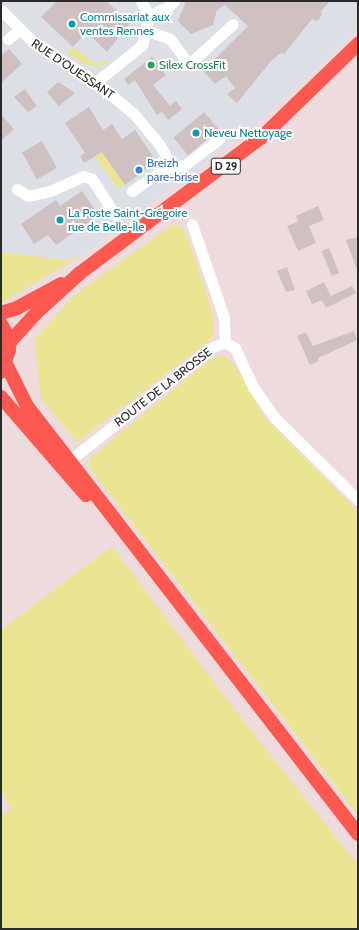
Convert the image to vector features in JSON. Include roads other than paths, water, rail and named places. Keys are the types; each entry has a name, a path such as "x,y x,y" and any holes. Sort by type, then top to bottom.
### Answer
{"main road":[{"name":"D 29","path":"9,343 36,312 80,273 262,137 358,44"},
{"name":"D 29","path":"1,313 17,308 80,273"},
{"path":"1,324 9,343 3,368 66,463 130,542 358,834"},
{"path":"1,397 66,463"}],"street":[{"path":"96,82 133,55 142,45 148,31 149,15 141,1"},
{"path":"149,15 168,7 174,1"},
{"name":"RUE D'OUESSANT","path":"1,10 19,30 61,62 96,82 145,126 160,145 172,168"},
{"path":"148,31 170,39 189,64 232,24"},
{"path":"8,38 19,30"},
{"path":"132,191 164,170 185,164 219,139"},
{"path":"17,189 28,196 42,193 83,176 92,179 116,216"},
{"path":"192,224 224,318 225,342"},
{"name":"ROUTE DE LA BROSSE","path":"66,463 213,347 225,342 235,348 253,387 273,416 358,500"}],"place":[{"name":"Commissariat aux ventes Rennes","path":"72,24"},
{"name":"Silex CrossFit","path":"151,65"},
{"name":"Neveu Nettoyage","path":"196,133"},
{"name":"Breizh pare-brise","path":"139,170"},
{"name":"La Poste Saint-Grégoire rue de Belle-Île","path":"60,220"}]}
